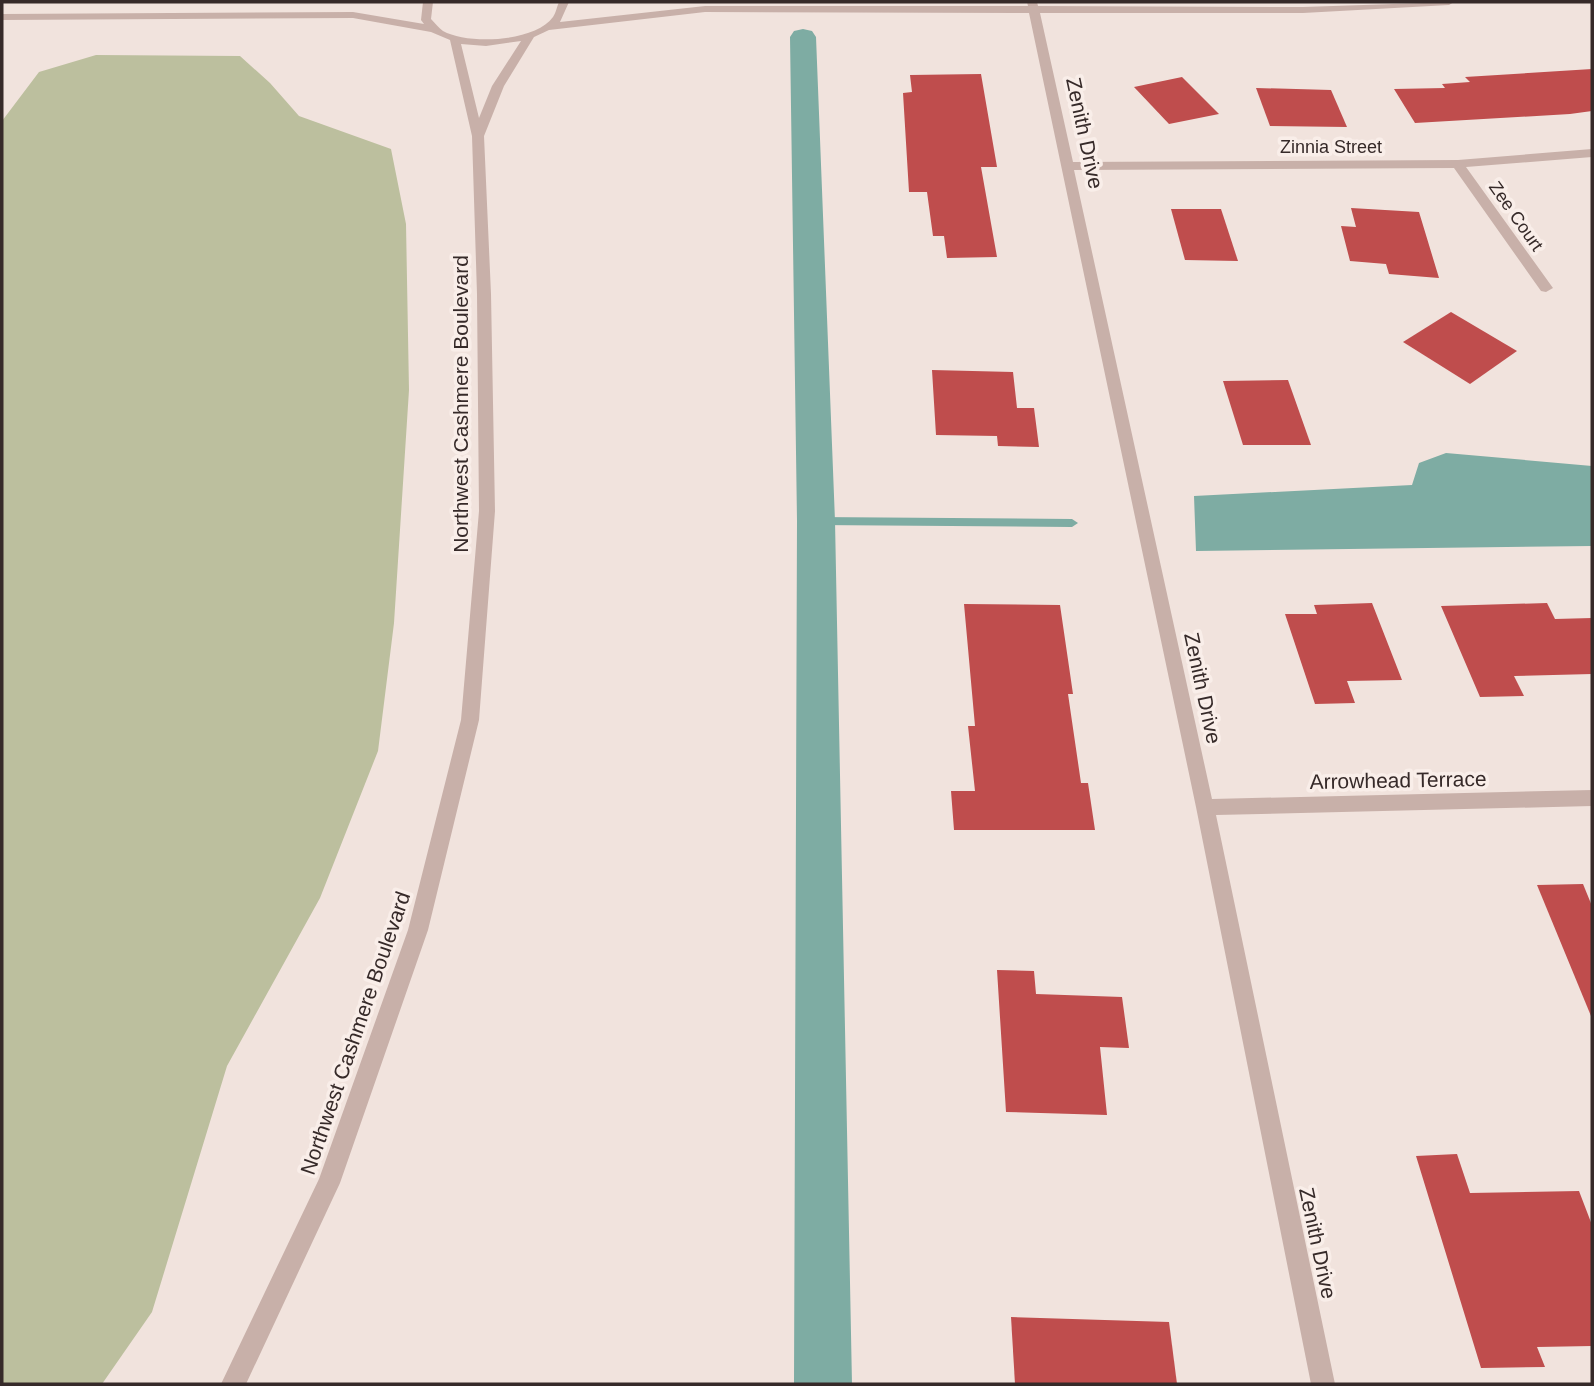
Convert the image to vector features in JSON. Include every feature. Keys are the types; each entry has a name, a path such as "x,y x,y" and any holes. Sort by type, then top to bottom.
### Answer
{"street":[{"path":"182,16 190,2"},
{"path":"428,2 424,10 425,20 432,29"},
{"path":"2,17 353,15 432,29 455,40 509,41 547,27 559,17 564,2"},
{"path":"653,2 705,9"},
{"path":"547,27 705,9 1033,6 1303,10 1449,2"},
{"name":"Zenith Drive","path":"1033,6 1205,807 1323,1384"},
{"name":"Northwest Cashmere Boulevard","path":"478,136 498,86 530,35"},
{"name":"Northwest Cashmere Boulevard","path":"233,1384 329,1183 418,930 470,720 487,511 478,136 455,40"},
{"name":"Zinnia Street","path":"1069,166 1458,164 1592,153"},
{"name":"Zee Court","path":"1458,164 1546,288"},
{"name":"Arrowhead Terrace","path":"1205,807 1592,798"}],"green space":[{"path":"96,55 240,56 270,83 299,116 391,149 406,224 409,390 394,623 378,751 320,898 227,1066 152,1312 102,1384 2,1384 2,121 39,72"}],"water":[{"path":"1446,453 1592,466 1592,546 1196,551 1194,496 1412,485 1419,463"}],"building":[{"path":"1592,69 1592,111 1570,114 1415,123 1394,89 1445,88 1442,84 1470,82 1465,77"},
{"path":"981,74 997,167 981,167 997,257 947,258 944,236 933,236 927,192 909,192 903,93 912,92 910,75"},
{"path":"1182,77 1219,114 1169,124 1134,87"},
{"path":"1256,88 1331,90 1347,127 1270,126"},
{"path":"1351,208 1419,212 1439,278 1389,274 1386,264 1350,261 1341,226 1356,227"},
{"path":"1171,209 1221,209 1238,261 1185,260"},
{"path":"1451,312 1517,351 1470,384 1403,342"},
{"path":"932,370 1013,372 1017,408 1034,408 1039,447 998,446 997,436 936,435"},
{"path":"1288,380 1311,445 1243,445 1223,381"},
{"path":"1372,603 1402,680 1347,681 1355,703 1315,704 1285,614 1317,614 1314,605"},
{"path":"1547,603 1555,619 1592,618 1592,674 1514,676 1524,696 1480,697 1441,606"},
{"path":"964,604 1060,605 1073,694 1068,694 1081,783 1088,783 1095,830 954,830 951,791 975,791 968,726 975,726"},
{"path":"1583,884 1592,906 1591,1016 1537,885"},
{"path":"997,970 1034,971 1036,994 1122,997 1129,1048 1100,1047 1107,1115 1006,1112"},
{"path":"1457,1154 1470,1193 1579,1191 1592,1225 1592,1346 1537,1347 1545,1367 1481,1368 1416,1156"},
{"path":"1011,1317 1169,1322 1177,1384 1015,1384"}],"waterway":[{"path":"803,37 816,521 823,1384"},
{"path":"816,521 1072,523"}]}
